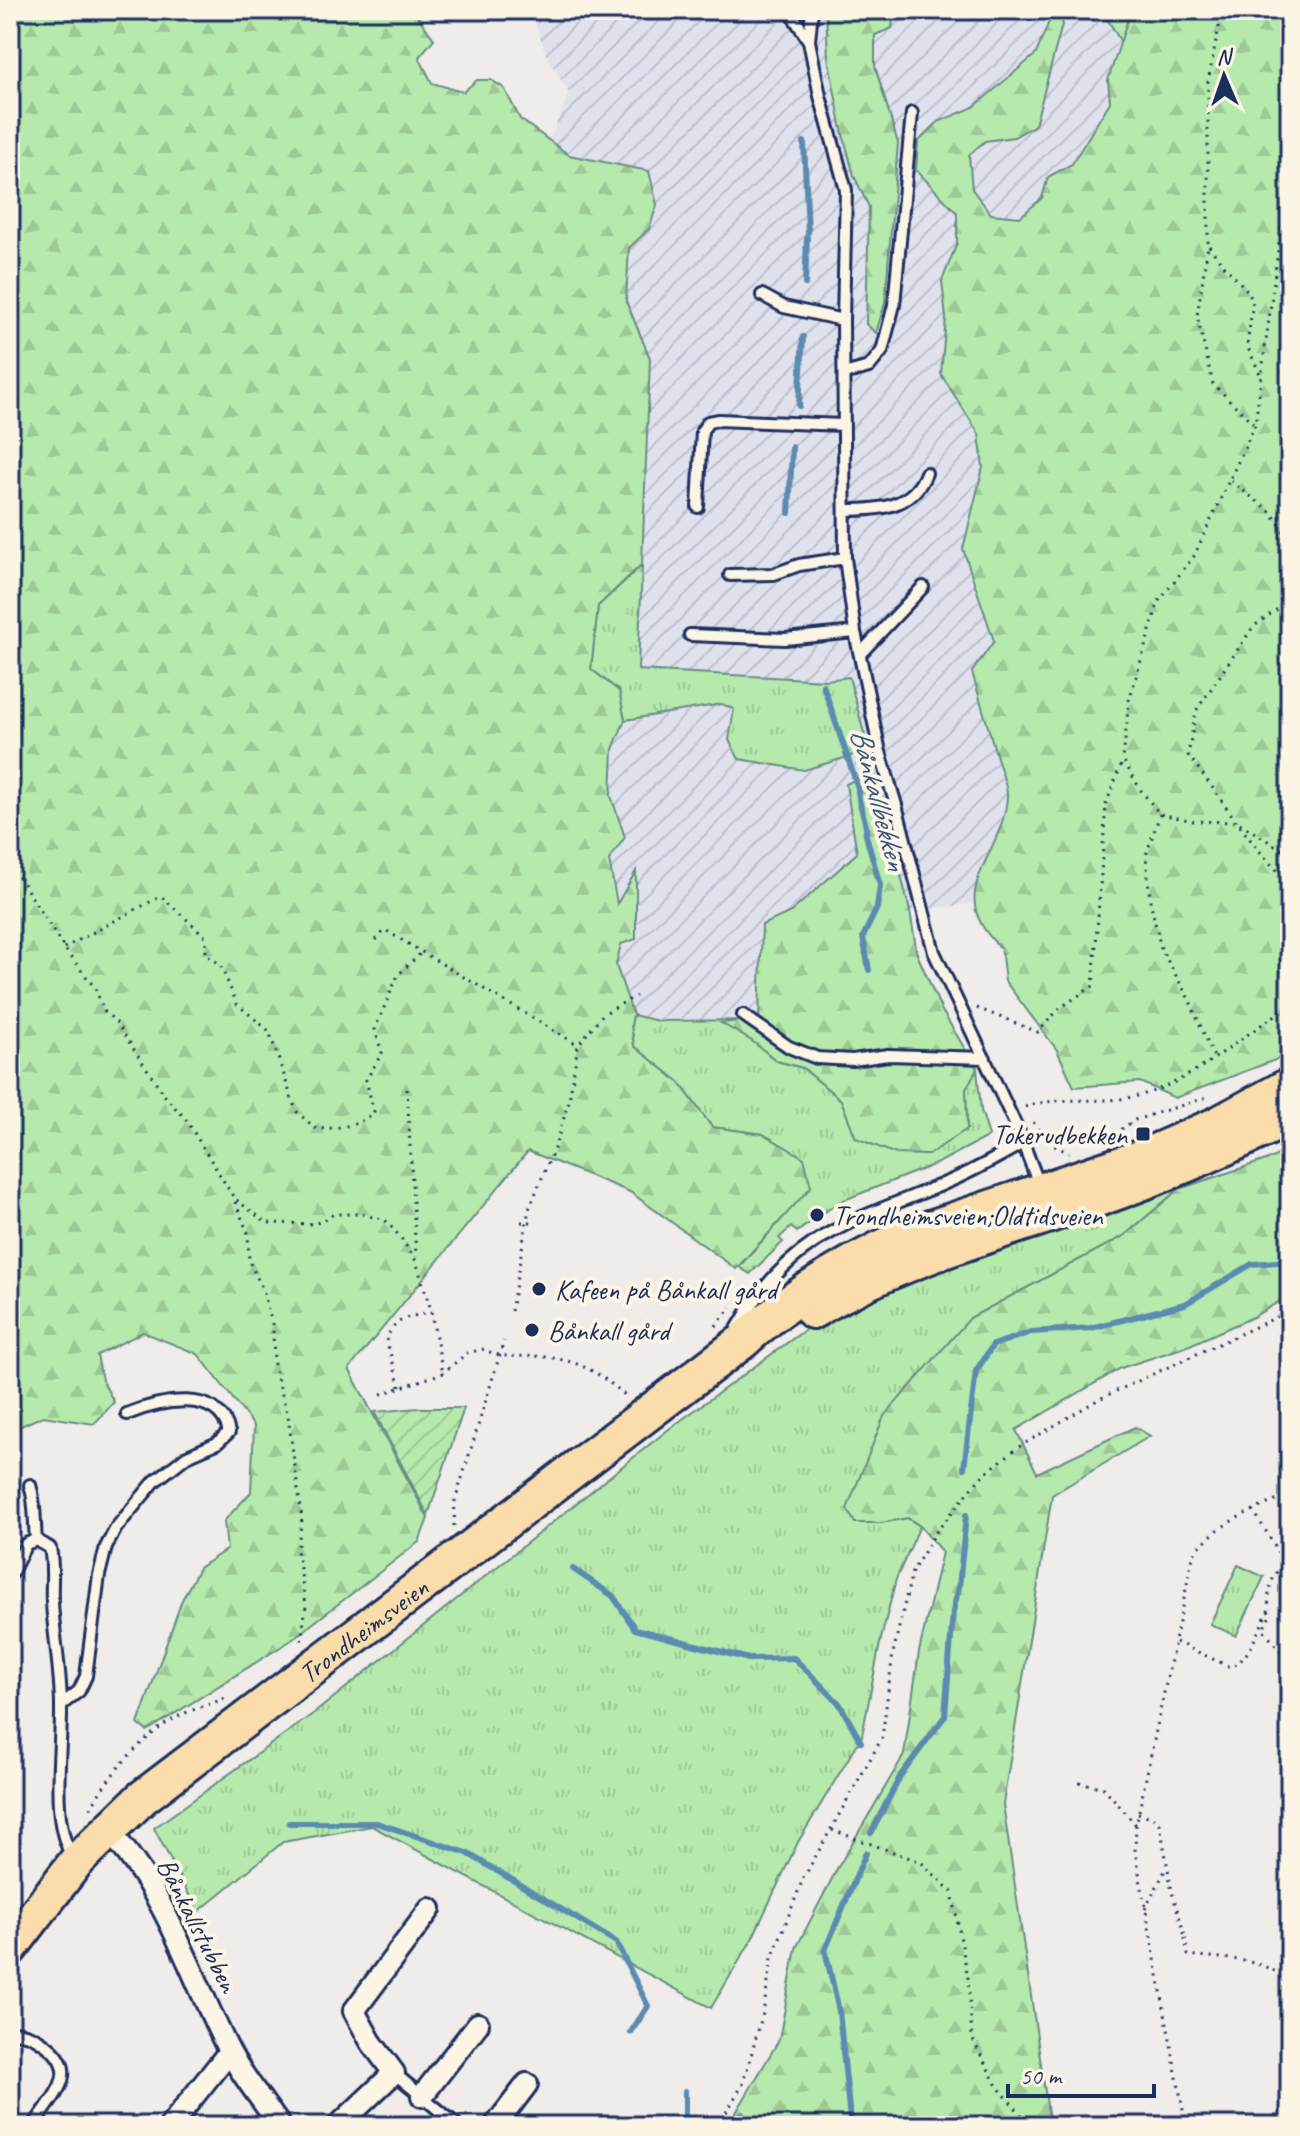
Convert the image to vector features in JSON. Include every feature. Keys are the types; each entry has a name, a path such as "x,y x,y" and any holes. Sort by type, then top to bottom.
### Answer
{"highway":[{"name":"Trondheimsveien","path":"1046,1203 1108,1170 1182,1140 1290,1085"},
{"name":"Trondheimsveien","path":"10,1948 76,1862 107,1829 160,1783 804,1291 877,1249 944,1223 1157,1177 1290,1117"}],"street":[{"name":"Bånkallstubben","path":"107,1829 135,1860 154,1892 229,2052 280,2126"},
{"path":"338,2126 394,2073 371,2042 354,2011 430,1909"},
{"path":"422,2096 478,2024"},
{"path":"170,2126 229,2052"},
{"path":"495,2126 527,2084"}],"lane":[{"path":"789,10 809,41"},
{"path":"812,10 809,41 820,96 846,190 843,320 845,558 855,632 880,752 934,952 1010,1112 1046,1203"},
{"path":"844,374 869,367 882,351 894,305 912,113"},
{"path":"762,295 784,307 843,320"},
{"path":"698,507 702,431 708,422 843,425"},
{"path":"846,510 877,510 912,496 921,487 926,473"},
{"path":"730,575 774,574 799,565 845,558"},
{"path":"860,654 923,587"},
{"path":"690,635 785,639 855,632"},
{"path":"743,1015 789,1047 817,1058 853,1060 888,1055 985,1058"},
{"path":"732,1349 758,1292 797,1254 839,1227 944,1184 1023,1143"},
{"path":"61,1705 79,1691 86,1676 99,1575 106,1547 116,1528 155,1481 187,1456 217,1443 229,1432 226,1420 213,1406 197,1402 143,1407 127,1414"},
{"path":"30,1485 36,1503 33,1517 36,1540"},
{"path":"36,1540 50,1548 54,1567 52,1599 61,1705 60,1821 65,1845 76,1862"},
{"path":"10,1576 26,1544 36,1540"},
{"path":"10,2032 18,2031 39,2040 60,2055 63,2063 63,2081 37,2121"},
{"path":"394,2073 458,2126"}],"path":[{"path":"1220,10 1208,81 1208,245 1197,316 1213,384 1255,425"},
{"path":"958,1000 1038,1032 1060,1008 1093,986 1106,804 1123,760 1129,700 1159,601 1194,556 1255,425 1285,197 1290,188"},
{"path":"1208,245 1253,301 1247,346 1262,378"},
{"path":"1231,481 1271,512 1290,539"},
{"path":"1290,600 1253,627 1196,711 1188,755 1256,849 1290,883"},
{"path":"1123,760 1142,792 1160,814 1193,821 1238,822 1290,855"},
{"path":"1160,814 1146,855 1150,900 1161,949 1189,999 1214,1057"},
{"path":"10,863 64,948 95,988 104,1011 116,1022 167,1099 185,1118 234,1198 248,1233 249,1261 263,1290 273,1328 274,1367 288,1416 302,1519 297,1551 306,1605 301,1650"},
{"path":"64,948 161,896 169,901 206,937 206,955 220,964 237,1004 269,1031 296,1111 316,1129 343,1127 367,1119 374,1112 366,1080 382,1053 375,1029 398,975 422,952"},
{"path":"376,940 385,930 578,1045"},
{"path":"511,1311 529,1209 556,1144 569,1101 578,1045 603,1014 636,996"},
{"path":"1010,1112 1052,1100 1115,1100 1139,1096 1180,1079 1290,1006"},
{"path":"407,1089 416,1261 431,1312 443,1373"},
{"path":"1102,1143 1135,1120 1217,1095"},
{"path":"1152,1113 1155,1120"},
{"path":"1033,1122 1059,1150 1078,1153"},
{"path":"234,1198 267,1223 315,1224 334,1214 360,1214 385,1220 416,1261"},
{"path":"521,1222 533,1222"},
{"path":"718,2126 743,2084 763,2013 772,1958 803,1879 882,1738 893,1653 912,1572 936,1532 981,1477 1017,1448 1099,1399 1290,1311"},
{"path":"400,1387 386,1339 392,1325 404,1318 431,1312"},
{"path":"466,1551 455,1533 453,1512 504,1341"},
{"path":"381,1394 443,1373 467,1353 484,1349 497,1357 545,1357 593,1369 631,1400"},
{"path":"1186,2126 1135,1851 1136,1825 1193,1556 1231,1522 1290,1495"},
{"path":"1253,1510 1278,1551 1279,1567"},
{"path":"1176,1642 1228,1666 1243,1660 1268,1611 1270,1584 1279,1567 1290,1556"},
{"path":"1268,1611 1271,1614 1263,1629 1290,1664"},
{"path":"1079,1782 1104,1788 1136,1825"},
{"path":"1138,1813 1154,1818 1160,1824 1188,1955 1259,1964 1275,1970 1290,1982"},
{"path":"832,1830 921,1862 952,1892 968,1978 972,2038 997,2086 1031,2126"},
{"path":"1145,1909 1167,1867"}],"shaded area":[{"path":"542,10 1046,10 1052,13 1036,54 974,107 938,122 934,191 957,213 957,243 942,281 946,318 941,374 979,434 983,467 963,549 995,641 972,672 1008,795 997,835 982,867 972,904 910,911 875,771 846,783 858,853 791,912 762,925 759,1020 658,1021 633,1015 616,965 635,873 617,905 609,860 625,837 611,796 613,749 625,720 722,704 734,709 729,740 851,756 866,743 849,677 827,680 637,670 650,358 626,300 629,247 649,229 649,171 569,155 550,140 569,93 548,59 536,25"},
{"path":"1066,10 1102,10 1121,42 1108,80 1110,102 1072,164 1048,177 1042,198 1020,217 991,214 972,189 969,154 985,141 1014,137"}],"green space":[{"path":"10,10 413,10 434,39 419,57 432,83 463,92 477,80 491,80 504,88 520,119 569,155 649,171 657,205 649,229 629,248 626,301 650,358 642,564 598,606 591,669 619,691 625,720 613,749 611,796 625,837 609,860 617,904 636,871 636,939 621,944 616,965 633,1015 634,1046 679,1082 712,1127 763,1134 804,1158 811,1187 736,1269 630,1192 528,1151 349,1369 428,1518 419,1542 290,1641 147,1731 138,1724 182,1600 199,1568 227,1549 224,1521 251,1492 254,1426 198,1354 143,1332 97,1355 102,1380 114,1402 94,1424 43,1416 10,1431"},
{"path":"826,10 876,10 893,20 892,28 875,35 875,66 898,143 885,303 876,333 866,324 869,207 854,176 842,130 828,57"},
{"path":"1046,10 1066,10 1035,125 1014,137 985,141 969,155 972,189 991,214 1020,217 1042,198 1048,177 1072,164 1110,102 1108,80 1131,10 1290,10 1290,1051 1275,1060 1175,1098 1140,1082 1074,1087 1057,1050 1005,981 1001,948 984,928 976,909 975,892 1003,819 1007,797 972,672 994,641 963,549 983,467 979,434 941,374 946,318 942,281 957,243 957,213 916,170 918,142 938,122 974,107 1036,54 1052,14"},
{"path":"1102,10 1131,10 1121,42"},
{"path":"642,565 638,670 826,680 849,677 867,744 851,756 804,770 739,759 729,740 734,709 722,704 625,720 619,691 591,669 598,606"},
{"path":"874,770 910,911 917,954 941,1009 977,1069 966,1089 967,1129 928,1155 896,1154 856,1138 841,1100 803,1068 777,1061 752,1041 721,1023 759,1019 762,925 791,912 857,853 846,784"},
{"path":"633,1015 658,1021 759,1020 722,1023 777,1061 803,1068 841,1100 856,1138 967,1129 966,1089 977,1069 981,1110 989,1136 938,1163 839,1202 797,1232 791,1227 779,1238 783,1242 750,1274 739,1267 810,1187 763,1134 712,1127 679,1082 634,1046"},
{"path":"1290,1148 1290,1295 1253,1317 1185,1347 1121,1368 1016,1430 1037,1473 1135,1427 1150,1436 1052,1495 1003,1804 1050,2126 728,2126 779,2040 796,1948 837,1869 904,1755 919,1652 942,1552 920,1526 908,1518 855,1523 847,1509 884,1416 970,1318 1124,1236 1179,1189 1272,1158"},
{"path":"1179,1189 1124,1236 970,1318 880,1523 907,1518 920,1526 896,1579 862,1736 798,1842 751,1941 711,2008 372,1826 283,1842 198,1912 154,1828 317,1711 669,1429 820,1319 976,1255"},
{"path":"464,1408 428,1515 374,1412"},
{"path":"1238,1565 1264,1577 1236,1636 1210,1624"}],"waterway":[{"name":"Bånkallbekken","path":"804,142 808,232"},
{"name":"Bånkallbekken","path":"805,284 807,237"},
{"name":"Bånkallbekken","path":"799,406 803,337"},
{"name":"Bånkallbekken","path":"789,513 792,447"},
{"name":"Bånkallbekken","path":"823,685 858,788 866,835 880,885 877,908 863,937 869,970"},
{"name":"Tokerudbekken","path":"964,1468 976,1371 993,1345 1031,1332 1091,1328 1185,1304 1252,1264 1290,1261"},
{"name":"Tokerudbekken","path":"871,1833 901,1775 945,1716 953,1611 959,1587 966,1515"},
{"path":"573,1569 613,1596 635,1629 749,1659 794,1658 839,1703 861,1742"},
{"path":"289,1823 377,1823 467,1853 616,1942 648,2006 631,2032"},
{"name":"Tokerudbekken","path":"844,2126 850,2119 839,2011 825,1950 866,1853"},
{"path":"685,2091 685,2126"},
{"path":"742,2114 746,2126"}],"place":[{"name":"Tokerudbekken","path":"1143,1134"},
{"name":"Trondheimsveien;Oldtidsveien","path":"817,1215"},
{"name":"Kafeen på Bånkall gård","path":"539,1289"},
{"name":"Bånkall gård","path":"532,1330"}]}
